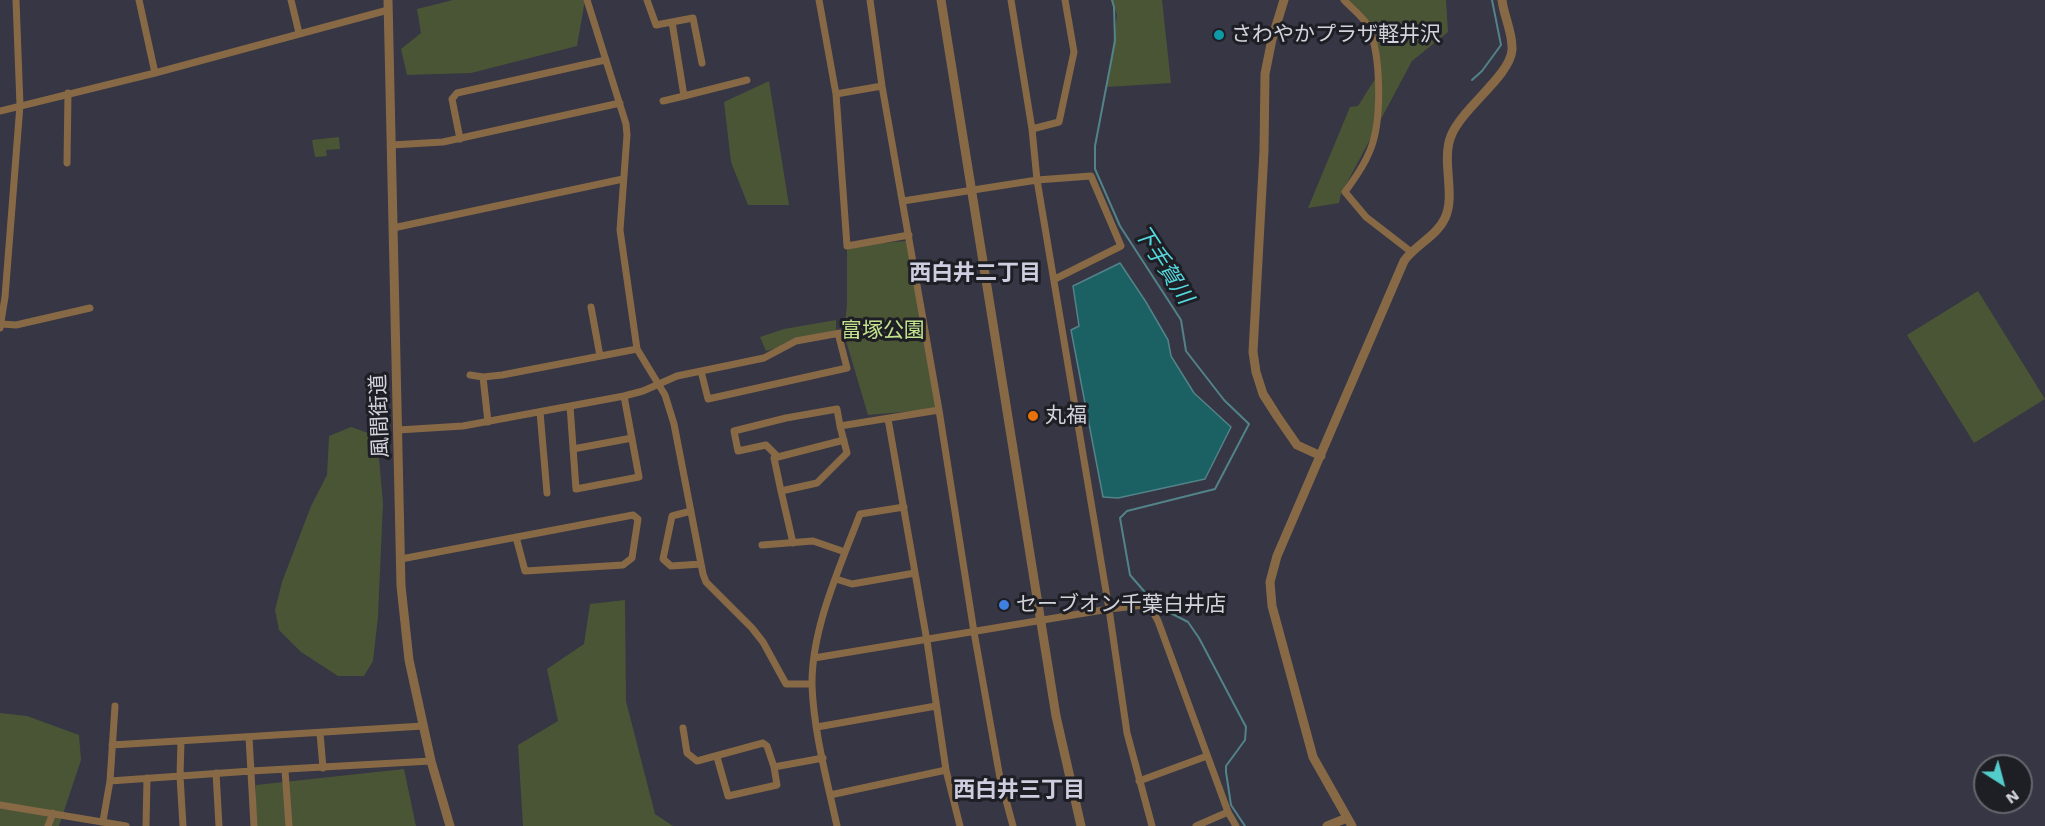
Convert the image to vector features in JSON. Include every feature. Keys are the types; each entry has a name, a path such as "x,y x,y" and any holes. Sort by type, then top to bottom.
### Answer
{"street":[{"path":"15,0 20,105 5,297 0,326 16,325 90,308"},
{"path":"139,0 154,73"},
{"path":"291,0 299,33"},
{"path":"587,0 620,103 627,135 621,244 638,349 665,395 674,424 706,582 763,642 786,684 812,684"},
{"path":"647,0 656,25 693,18 702,63"},
{"path":"819,0 836,94 848,246 909,235"},
{"path":"870,0 882,86 939,410 974,632 1000,778 1013,826"},
{"path":"941,0 1056,716 1081,826"},
{"path":"1011,0 1032,129 1037,180 1109,609 1127,734 1152,826"},
{"path":"1032,129 1059,122 1074,52 1065,0"},
{"path":"1284,0 1272,39 1265,74 1264,151 1253,352 1263,394 1277,416 1297,445 1321,456"},
{"path":"1344,0 1368,26 1379,83 1375,135 1359,172 1345,192 1366,217 1410,251"},
{"path":"1327,826 1349,822 1313,757 1270,594 1270,582 1277,556 1404,261 1410,251 1442,224 1447,215 1449,205 1448,153 1451,136 1510,60 1512,41 1502,0"},
{"path":"0,111 154,73 299,33 388,5"},
{"name":"風間街道","path":"388,5 401,559 406,634 431,762 450,826"},
{"path":"672,22 684,96"},
{"path":"460,139 452,99 457,93 606,60"},
{"path":"663,101 747,80"},
{"path":"836,94 882,86"},
{"path":"67,163 68,93"},
{"path":"391,145 460,139 620,103"},
{"path":"903,201 1037,180 1091,176 1121,246 1055,279"},
{"path":"393,228 623,179"},
{"path":"591,307 600,356"},
{"path":"398,430 463,426 624,396 643,391 677,376 701,371 764,358 796,341 840,333 839,338 847,368 708,399 701,371"},
{"path":"470,375 483,377 638,349"},
{"path":"483,377 488,422"},
{"path":"570,406 576,489 639,477 624,396"},
{"path":"778,457 766,445 738,451 734,431 786,418 837,409 847,453 817,483 781,491"},
{"path":"840,426 939,410"},
{"path":"540,412 547,493"},
{"path":"888,419 927,641 946,770 960,826"},
{"path":"573,449 632,438"},
{"path":"793,543 774,458 844,440"},
{"path":"837,826 817,727 812,684 819,628 860,514 904,507"},
{"path":"691,511 672,516 663,559 671,566 701,564"},
{"path":"401,559 516,537 633,515 638,519 632,558 622,565 525,572 516,537"},
{"path":"762,545 813,541 845,552"},
{"path":"836,579 852,584 915,573"},
{"path":"814,658 1144,605 1152,610 1158,621 1228,812 1236,826"},
{"path":"103,821 110,781 115,706"},
{"path":"817,727 936,706"},
{"path":"112,745 423,726"},
{"path":"683,729 687,753 697,761 763,743 767,746 774,767 777,785 728,796 717,757"},
{"path":"320,733 322,768"},
{"path":"249,737 254,826"},
{"path":"181,741 180,776 183,826"},
{"path":"1139,782 1207,756"},
{"path":"774,767 823,758"},
{"path":"110,781 431,762"},
{"path":"285,770 289,826"},
{"path":"830,795 946,770"},
{"path":"216,773 219,826"},
{"path":"146,826 147,778"},
{"path":"0,805 126,826"},
{"path":"1196,826 1228,812"},
{"path":"48,826 53,813"}],"green space":[{"path":"453,0 585,0 577,46 471,73 407,75 401,49 421,33 417,9"},
{"path":"1112,0 1162,0 1171,83 1107,87 1117,15"},
{"path":"1348,0 1446,0 1448,32 1412,61 1341,194 1339,203 1308,208 1350,107 1358,106 1375,79 1377,38 1363,14"},
{"path":"769,81 789,205 748,205 731,162 724,102"},
{"path":"339,137 340,149 326,150 327,156 315,157 312,140"},
{"name":"富塚公園","path":"906,241 937,409 868,415 844,334 847,304 847,246"},
{"path":"1978,291 2045,399 1974,443 1907,335"},
{"path":"836,320 836,330 793,339 766,351 760,337 784,329"},
{"path":"351,427 377,436 383,503 378,617 373,661 364,676 338,676 301,652 279,630 275,610 282,582 311,506 327,475 329,436"},
{"path":"625,600 626,701 655,814 673,826 523,826 518,745 558,721 547,669 584,644 590,604"},
{"path":"0,713 27,716 79,735 81,760 59,826 0,826"},
{"path":"404,769 416,826 253,826 256,785"}],"shaded area":[{"path":"1120,263 1168,340 1171,356 1194,393 1231,427 1205,479 1118,498 1103,497 1071,330 1079,326 1073,286"}],"waterway":[{"name":"下手賀川","path":"1112,0 1115,41 1095,146 1095,169 1120,226 1181,320 1186,351 1224,400 1249,424 1215,489 1127,511 1120,518 1130,575 1157,606 1188,622 1199,638 1246,727 1245,740 1226,766 1231,805 1245,826"},
{"path":"1472,80 1482,71 1501,45 1492,0"}],"place":[{"name":"さわやかプラザ軽井沢","path":"1219,35"},
{"name":"丸福","path":"1033,416"},
{"name":"セーブオン千葉白井店","path":"1004,605"}],"district":[{"name":"西白井二丁目","path":"975,274"},
{"name":"西白井三丁目","path":"1019,791"}]}
